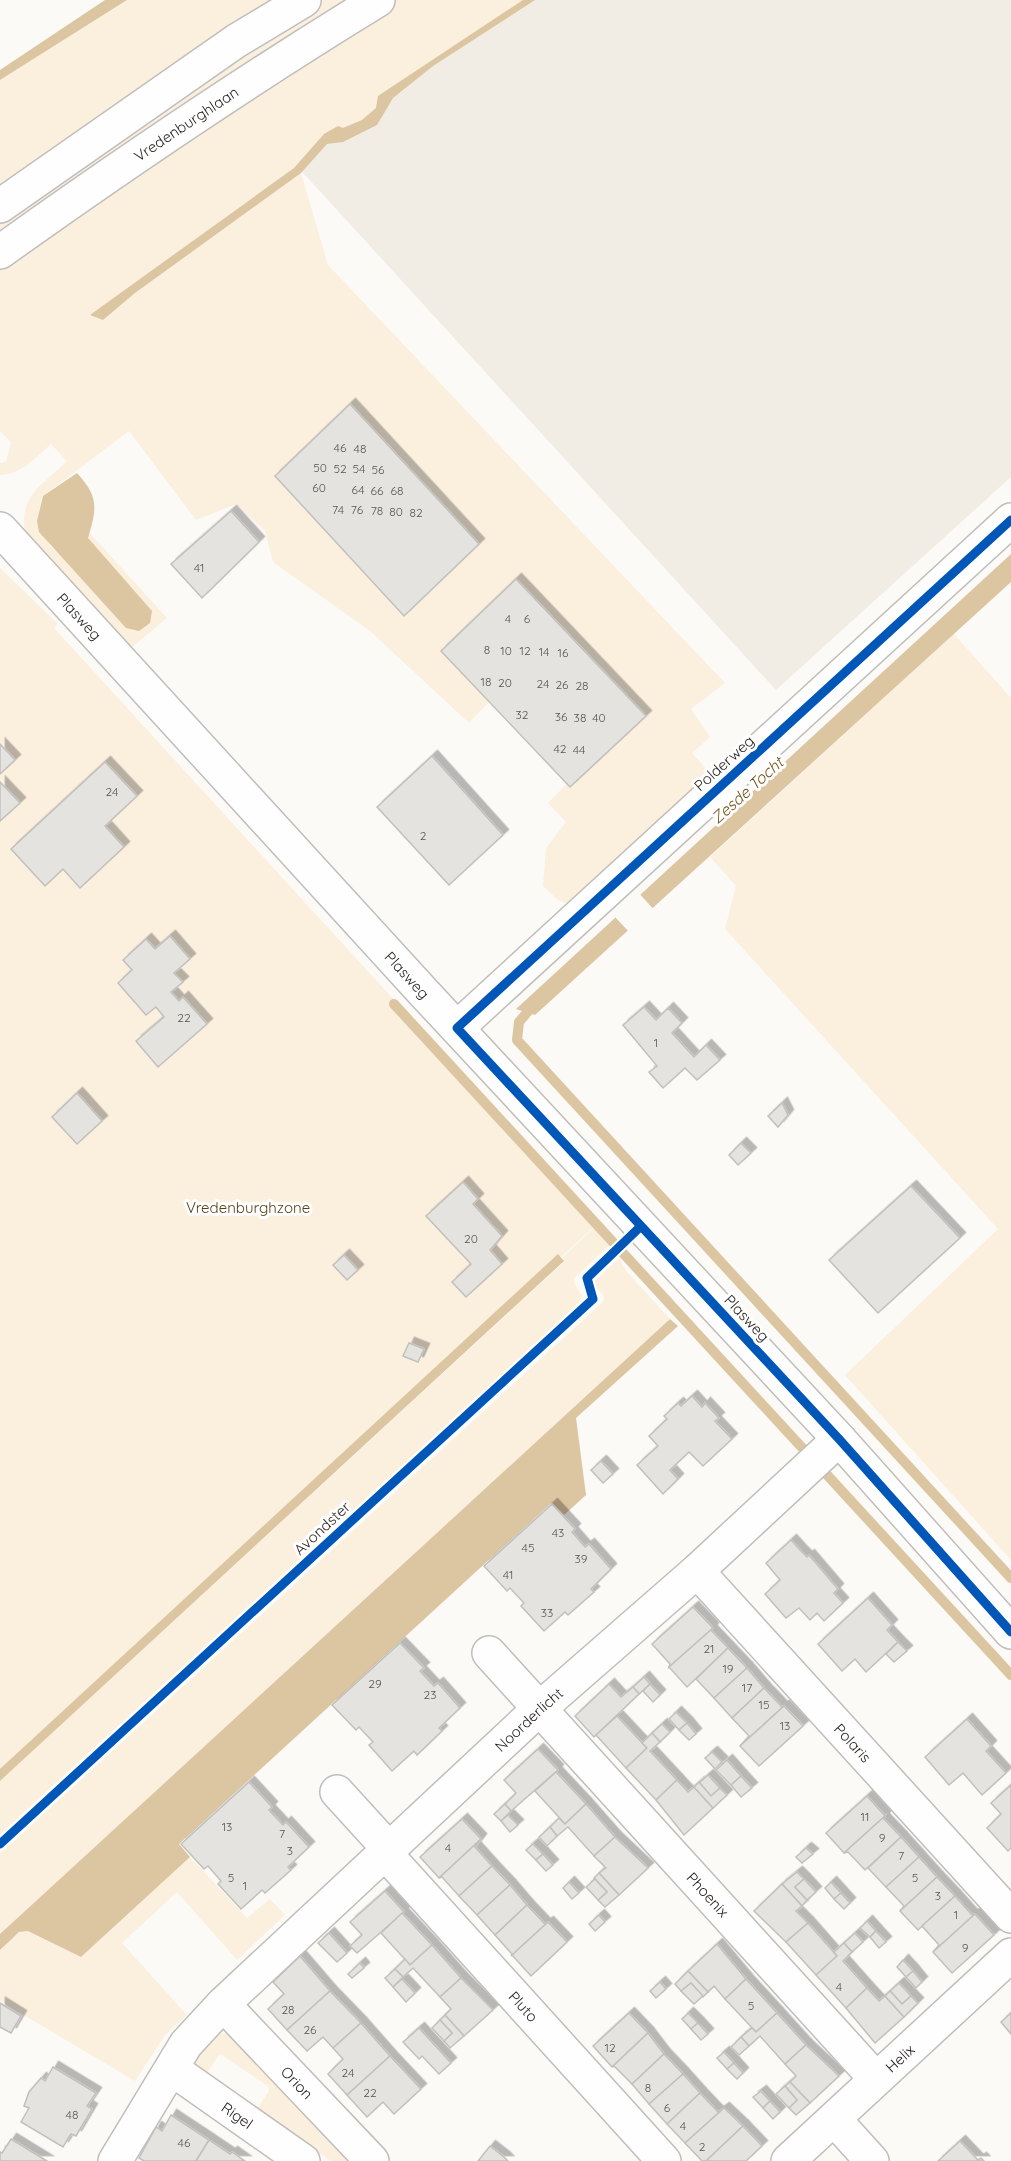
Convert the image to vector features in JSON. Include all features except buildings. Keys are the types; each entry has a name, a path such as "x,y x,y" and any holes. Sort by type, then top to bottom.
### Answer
{"street":[{"path":"0,206 236,41 304,0"},
{"name":"Vredenburghlaan","path":"0,252 94,184 258,74 378,0"},
{"name":"Polderweg","path":"457,1028 1011,520"},
{"name":"Plasweg","path":"0,529 457,1028 839,1439 1011,1632"},
{"name":"Noorderlicht","path":"223,2004 539,1709 697,1571 839,1439"},
{"name":"Polaris","path":"697,1571 1011,1916"},
{"name":"Phoenix","path":"489,1653 876,2079"},
{"name":"Pluto","path":"337,1792 664,2161"},
{"name":"Helix","path":"788,2161 1011,1955"},
{"path":"115,2161 186,2044 223,2004"},
{"name":"Orion","path":"223,2004 372,2161"},
{"name":"Rigel","path":"172,2069 303,2161"},
{"path":"834,2119 872,2161"}],"shaded area":[{"path":"105,0 127,0 0,80 0,70"},
{"path":"145,0 1011,0 1011,477 776,690"},
{"path":"523,0 535,0 433,66 393,98 377,125 343,142 327,144 301,173 135,293 103,320 90,315 294,168 324,134 338,126 343,128 362,120 376,108 378,96"},
{"path":"77,473 93,496 94,511 88,538 152,611 150,623 139,631 126,628 39,532 37,521 43,496"},
{"path":"1011,554 1011,582 535,1015 516,1009"},
{"path":"558,1254 564,1261 0,1781 0,1769"},
{"path":"670,1319 678,1326 576,1418 586,1495 564,1515 551,1503 179,1844 190,1857 81,1957 28,1931 19,1932 0,1950 0,1934"}],"green space":[{"path":"127,0 287,0 0,194 0,80"},
{"path":"322,0 361,0 0,241 0,217 204,76"},
{"path":"396,0 523,0 378,96 376,108 362,120 324,134 294,168 91,315 103,320 135,293 301,173 328,265 725,683 691,709 710,737 692,753 714,777 570,905 558,900 543,886 546,848 566,822 548,803 593,757 517,673 469,723 370,631 273,562 265,531 236,504 196,520 129,431 43,496 39,517 42,532 54,550 152,611 87,538 89,532 167,618 130,649 25,532 24,519 30,499 35,491 67,461 51,444 22,468 0,475 0,463 6,462 11,442 0,431 0,263"},
{"name":"Vredenburghzone","path":"0,568 58,624 54,628 598,1223 0,1773"},
{"path":"954,634 1011,698 1011,1560 845,1375 998,1229 725,929 736,886 710,857"},
{"path":"595,1227 611,1244 574,1278 574,1283 582,1296 580,1302 0,1834 0,1781 564,1262 563,1257"},
{"path":"619,1258 627,1272 670,1319 0,1934 0,1854 603,1302 604,1296 596,1287 595,1281"},
{"path":"190,1857 247,1918 270,1899 285,1915 237,1960 177,1892 122,1943 187,2015 165,2035 135,2081 0,2001 0,1950 19,1932 28,1931 81,1957"},
{"path":"217,2033 235,2035 354,2161 331,2161 256,2110 269,2091 269,2087 222,2055 218,2056 205,2076 193,2061"}],"pier":[{"path":"638,892 656,912 631,934 613,915"}],"waterway":[{"path":"535,1003 519,1022 517,1040 1011,1578"},
{"path":"394,1004 1011,1675"}],"cycle path":[{"path":"1011,520 457,1028 839,1439 1011,1632"},
{"name":"Avondster","path":"0,1844 593,1299 587,1278 640,1227"}],"water label":[{"name":"Zesde Tocht","path":"747,790"}]}
